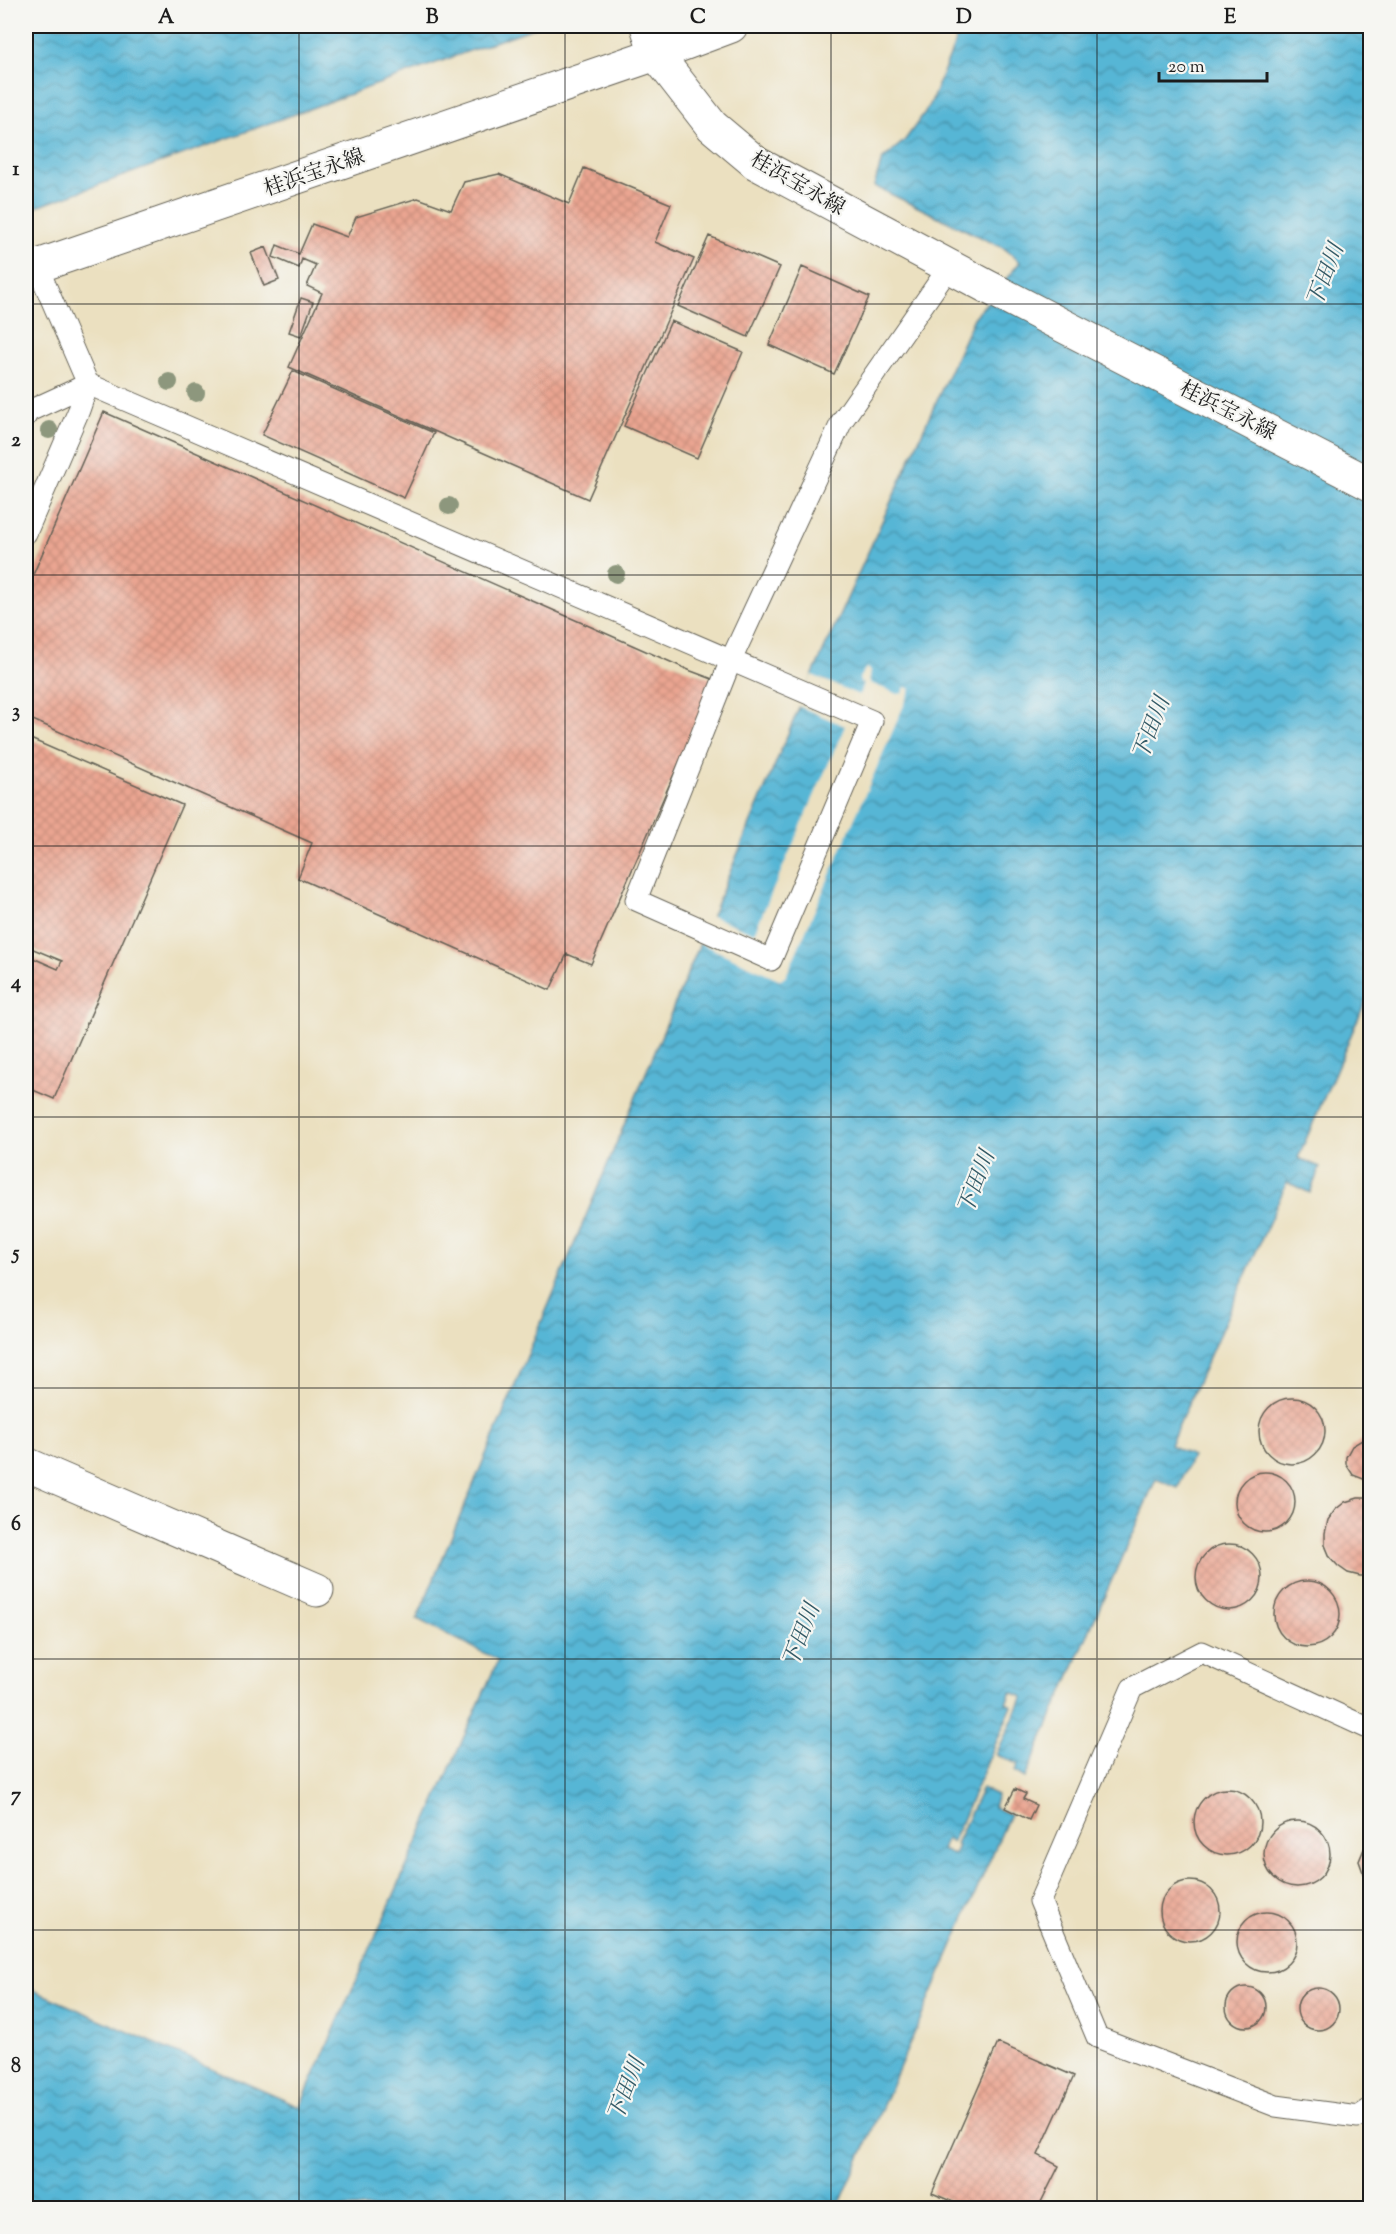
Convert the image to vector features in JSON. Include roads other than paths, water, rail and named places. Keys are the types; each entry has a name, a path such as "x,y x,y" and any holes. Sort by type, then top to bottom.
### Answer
{"main road":[{"path":"652,40 731,26"},
{"name":"桂浜宝永線","path":"31,268 652,40 712,126 756,163 986,286 1371,484"},
{"path":"26,1464 317,1590"}],"lane":[{"path":"31,268 88,384 731,660 872,721 771,960 636,900 731,660 842,421 950,266"},
{"path":"26,416 27,412 88,384"},
{"path":"26,533 88,384"},
{"path":"1371,1729 1202,1652 1132,1688 1040,1901 1097,2037 1276,2106 1358,2117 1371,2109"}],"water":[{"path":"26,26 539,26 26,211"},
{"name":"下田川","path":"956,26 1370,26 1370,991 1298,1158 1320,1167 1310,1193 1287,1182 1170,1445 1192,1456 1178,1488 1156,1479 1025,1778 1015,1772 1018,1764 996,1755 1023,1697 1011,1692 1006,1703 1012,1706 952,1843 946,1839 941,1850 954,1855 958,1845 956,1844 982,1788 997,1795 993,1807 1010,1814 838,2208 26,2208 26,1987 300,2107 498,1660 417,1619 813,674 974,318 1020,262 1005,249 874,186 882,160 905,140 930,105 955,43"}]}
